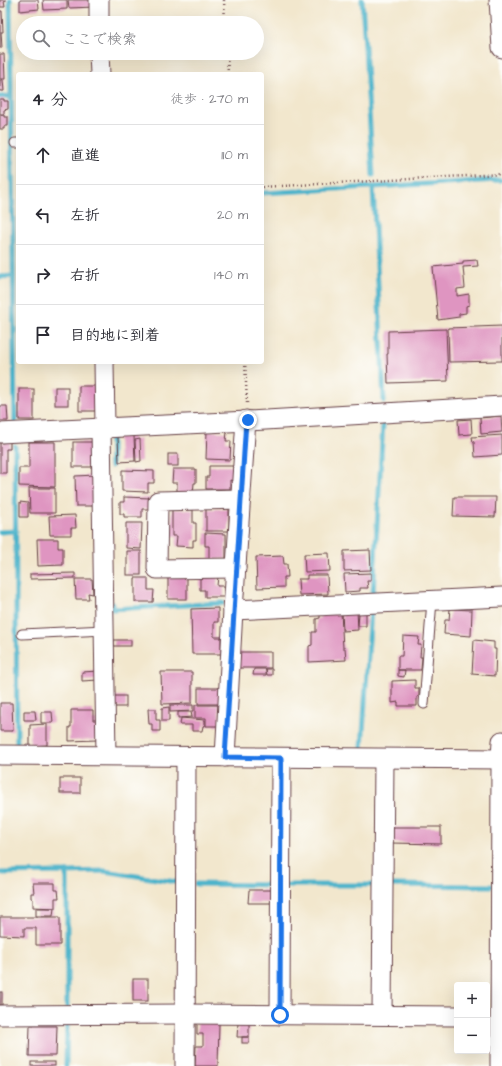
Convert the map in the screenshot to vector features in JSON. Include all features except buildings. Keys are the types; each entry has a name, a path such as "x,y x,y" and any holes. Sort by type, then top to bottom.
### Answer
{"street":[{"path":"99,0 99,16"},
{"path":"500,0 502,48"},
{"path":"100,60 100,72"},
{"path":"104,364 103,427 106,755"},
{"path":"0,433 502,406"},
{"path":"225,757 240,499 247,420"},
{"path":"236,568 157,569 158,501 240,499"},
{"path":"233,610 502,597"},
{"path":"0,755 384,758 502,753 496,1016 500,1066"},
{"path":"184,1066 186,757"},
{"path":"280,1015 281,758"},
{"path":"382,1015 384,758"},
{"path":"0,1015 185,1014 454,1016"}],"lane":[{"path":"424,704 432,600"},
{"path":"22,634 105,630"}],"path":[{"path":"224,0 225,16"},
{"path":"227,60 228,72"},
{"path":"264,187 502,174"},
{"path":"244,364 247,420"}],"waterway":[{"path":"10,0 15,422"},
{"path":"362,0 373,175"},
{"path":"0,97 11,96"},
{"path":"264,193 500,180"},
{"path":"373,187 384,401"},
{"path":"0,277 13,276"},
{"path":"373,594 383,424"},
{"path":"111,438 111,466"},
{"path":"15,446 17,744"},
{"path":"0,532 16,531"},
{"path":"112,604 112,609 223,603"},
{"path":"362,748 371,610"},
{"path":"67,872 104,871 176,882"},
{"path":"0,873 67,872 67,1006"},
{"path":"196,884 274,885"},
{"path":"286,885 378,885"},
{"path":"390,885 491,886"},
{"path":"66,1066 67,1022"}],"route":[{"path":"248,420 246,420 240,499 225,757 281,758 280,1015"}]}
